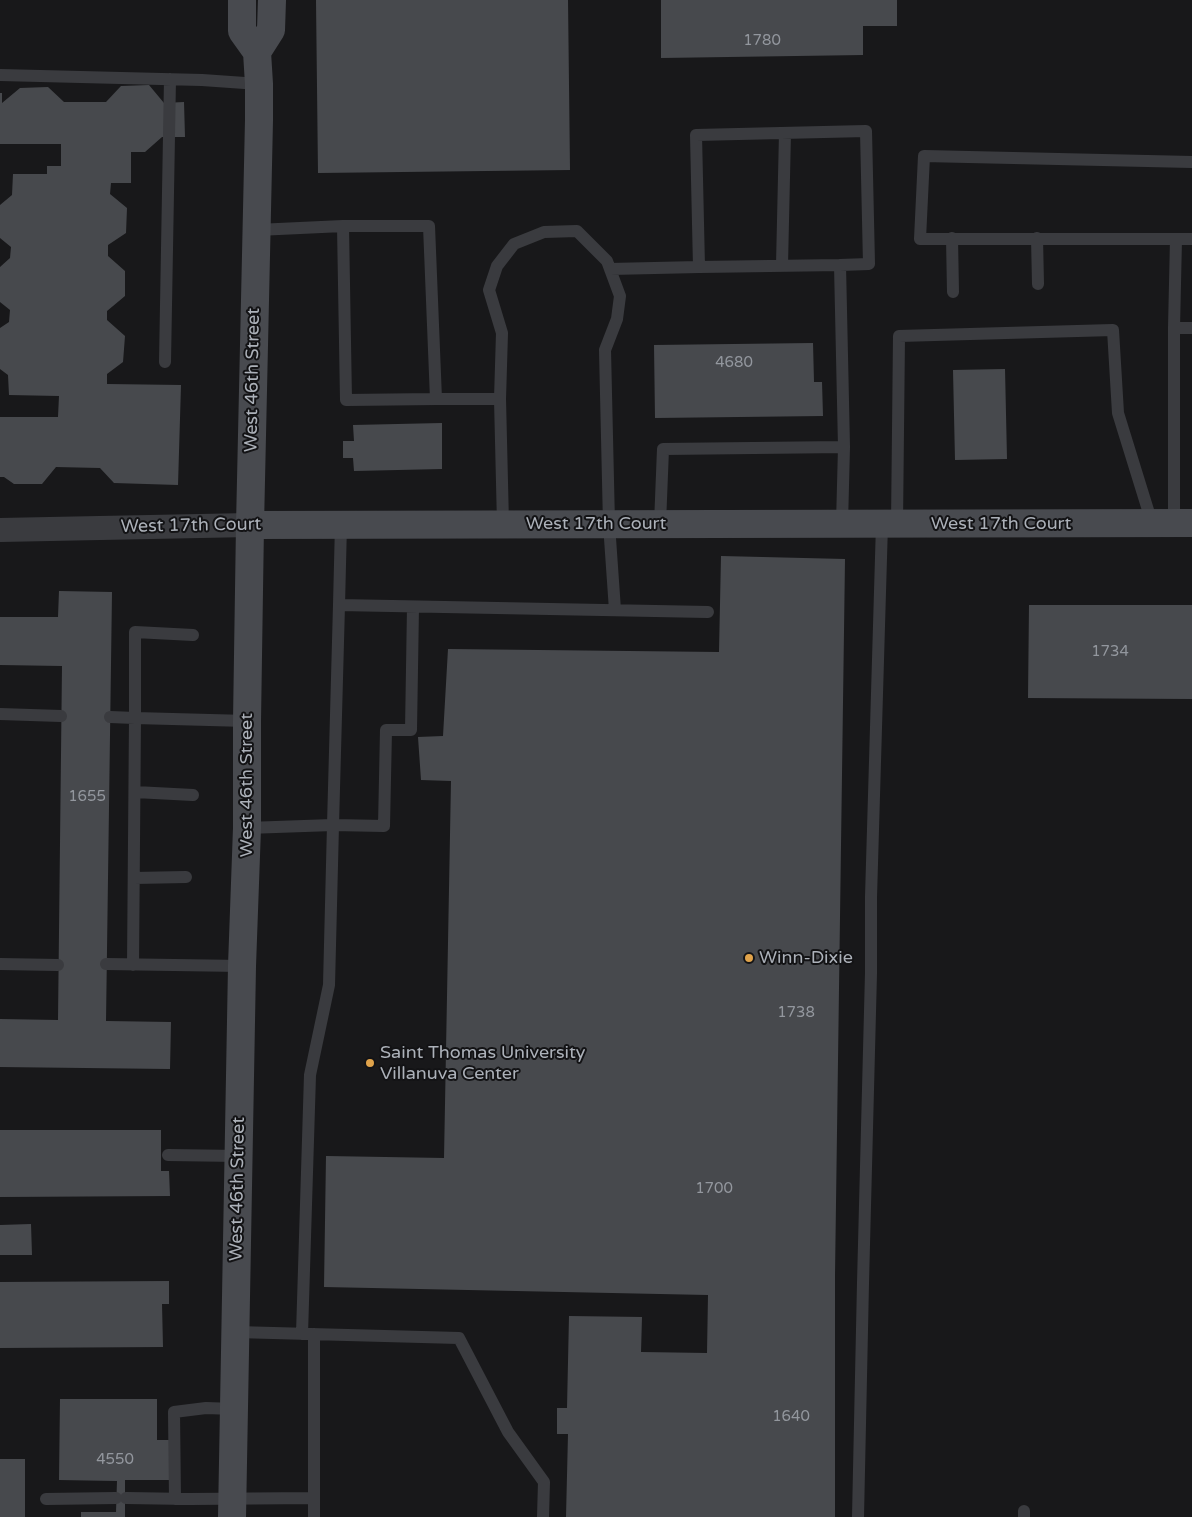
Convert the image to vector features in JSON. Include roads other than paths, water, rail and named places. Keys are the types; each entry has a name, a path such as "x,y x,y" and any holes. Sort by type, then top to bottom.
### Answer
{"street":[{"path":"242,0 242,31 257,52 272,30 272,0"},
{"name":"West 46th Street","path":"233,1508 257,230 259,84 257,52"},
{"name":"West 17th Court","path":"0,530 341,524 1173,523"}],"lane":[{"path":"0,75 170,79 259,84"},
{"path":"165,362 170,79"},
{"path":"610,268 699,267 782,265 840,265 869,264 866,131 696,135 699,267"},
{"path":"782,265 785,133"},
{"path":"1192,162 924,156 920,238 1192,239"},
{"path":"257,230 343,226 429,226 436,399"},
{"path":"343,226 346,400 500,399"},
{"path":"503,524 500,399 502,333 489,290 497,266 514,244 544,232 577,231 607,261 620,296 617,319 605,350 609,524 615,610"},
{"path":"952,238 953,292"},
{"path":"1037,238 1038,284"},
{"path":"1173,523 1176,239"},
{"path":"840,265 844,447 842,524"},
{"path":"1174,328 1192,328"},
{"path":"858,1517 862,1283 871,973 871,897 899,336 1113,330 1118,413 1173,523"},
{"path":"660,524 663,449 844,447"},
{"path":"314,1517 308,1334 310,1076 329,985 341,524"},
{"path":"339,605 708,612"},
{"path":"247,828 333,825 384,826 386,730 411,730 413,606"},
{"path":"132,965 136,632 193,636"},
{"path":"0,714 61,716"},
{"path":"110,717 247,721"},
{"path":"135,792 193,795"},
{"path":"134,878 186,877"},
{"path":"0,964 58,964"},
{"path":"106,964 242,966"},
{"path":"168,1155 239,1156"},
{"path":"236,1332 458,1338 508,1432 544,1482 543,1517"},
{"path":"175,1499 174,1412 206,1408 234,1409"},
{"path":"46,1499 175,1499 233,1508 314,1498"}],"place":[{"name":"Winn-Dixie","path":"749,958"},
{"name":"Saint Thomas University Villanuva Center","path":"370,1063"}]}
